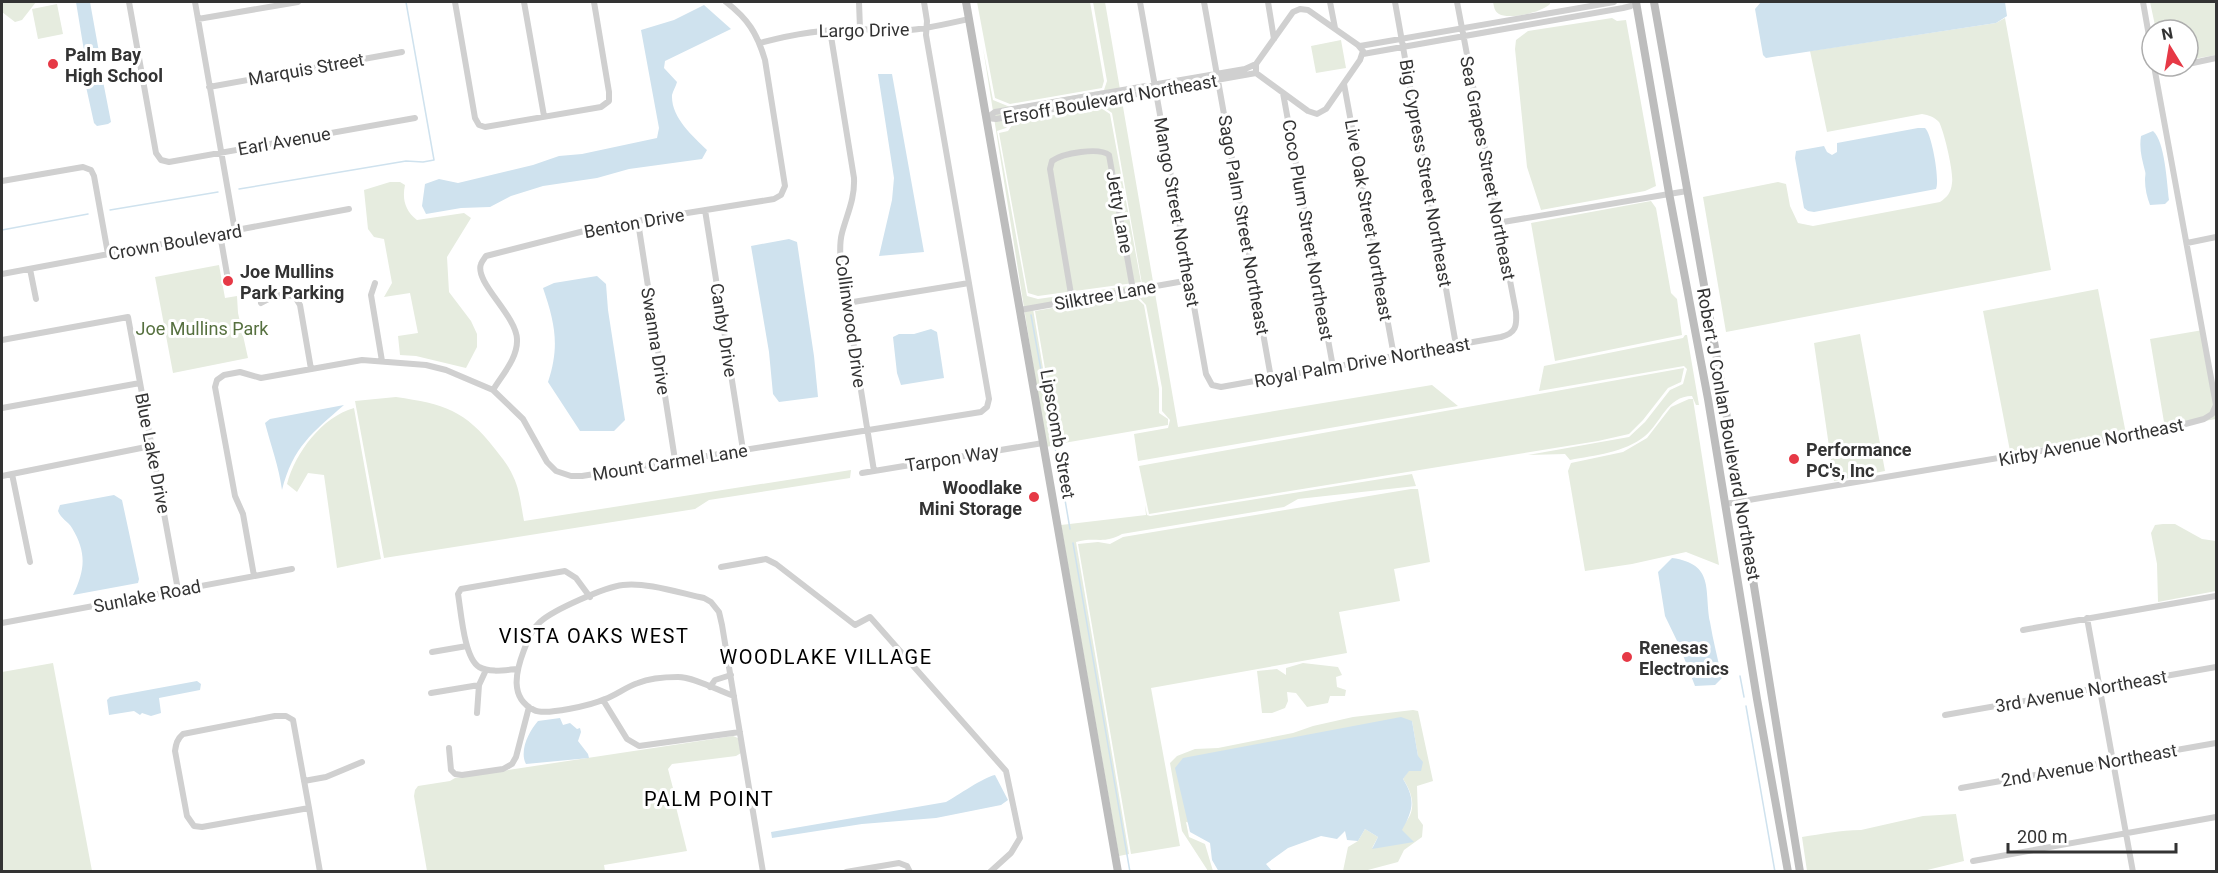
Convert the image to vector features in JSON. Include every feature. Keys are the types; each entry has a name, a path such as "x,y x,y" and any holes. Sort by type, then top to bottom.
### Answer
{"main road":[{"name":"Lipscomb Street","path":"966,2 1118,872"},
{"name":"Robert J Conlan Boulevard Northeast","path":"1636,2 1669,194 1707,389 1757,699 1788,872"},
{"name":"Robert J Conlan Boulevard Northeast","path":"1654,2 1741,502 1800,872"},
{"path":"1774,790 1786,788"}],"street":[{"name":"Earl Avenue","path":"129,2 156,153 161,160 170,162 415,118"},
{"path":"195,2 235,231"},
{"path":"198,19 298,2"},
{"path":"454,2 475,118 479,126 485,127 601,107 609,101 594,2"},
{"path":"524,2 544,116"},
{"path":"726,2 750,23 760,43"},
{"path":"859,2 860,29"},
{"name":"Mount Carmel Lane","path":"254,576 243,514 235,496 215,387 217,380 224,375 240,372 261,378 362,360 446,370 493,390 523,419 547,462 556,471 571,477 981,412 987,407 989,399 924,2"},
{"name":"Mango Street Northeast","path":"1140,2 1206,374 1212,385"},
{"name":"Sago Palm Street Northeast","path":"1204,2 1270,378"},
{"path":"1268,2 1274,40"},
{"path":"1330,2 1335,28"},
{"name":"Big Cypress Street Northeast","path":"1395,2 1456,345"},
{"name":"Sea Grapes Street Northeast","path":"1457,2 1515,312 1516,324 1513,334"},
{"path":"1360,46 1614,2"},
{"path":"1363,54 1360,46 1335,28 1308,10 1300,9 1293,12 1256,64 1256,73 1308,111 1317,114 1326,109 1363,54 1623,8 1636,2"},
{"path":"2143,2 2146,18"},
{"name":"Largo Drive","path":"760,43 797,33 860,29 888,31 927,29 969,19"},
{"name":"Collinwood Drive","path":"830,30 855,191 839,250 874,471"},
{"name":"Benton Drive","path":"493,390 514,356 517,339 513,321 481,276 480,265 486,256 600,227 781,195 785,186 760,43"},
{"name":"Marquis Street","path":"209,87 402,52"},
{"path":"2200,62 2217,58"},
{"name":"Ersoff Boulevard Northeast","path":"1218,77 1256,64"},
{"name":"Ersoff Boulevard Northeast","path":"987,118 996,119 1033,113 1088,100 1218,77 1256,73"},
{"name":"Kirby Avenue Northeast","path":"1725,504 2116,440 2204,419 2212,414 2216,405 2157,78"},
{"name":"Live Oak Street Northeast","path":"1344,84 1394,356"},
{"name":"Coco Plum Street Northeast","path":"1283,92 1332,368"},
{"name":"Ersoff Boulevard Northeast","path":"987,118 995,111 1088,100"},
{"path":"1031,105 1033,113"},
{"name":"Jetty Lane","path":"1072,300 1050,169 1052,161 1059,157 1097,150 1104,151 1109,156 1133,290"},
{"path":"2,181 83,167 91,170 108,254"},
{"path":"1497,223 1687,191"},
{"name":"Crown Boulevard","path":"2,274 349,209"},
{"name":"Canby Drive","path":"705,210 743,450"},
{"name":"Swanna Drive","path":"638,222 675,460"},
{"path":"220,234 227,274"},
{"path":"2187,243 2217,237"},
{"path":"30,269 36,299"},
{"name":"Silktree Lane","path":"1020,310 1190,279"},
{"path":"375,283 371,295 382,361"},
{"path":"847,303 969,283"},
{"path":"261,303 286,293 295,297 300,305 311,369"},
{"name":"Blue Lake Drive","path":"2,340 128,316 178,590"},
{"name":"Royal Palm Drive Northeast","path":"1212,385 1221,387 1513,334"},
{"path":"2,408 140,383"},
{"name":"Tarpon Way","path":"862,473 1043,444"},
{"path":"2,476 151,446"},
{"path":"12,474 30,562"},
{"path":"721,567 766,560 776,564 855,625 870,617 1006,771 1020,838 1011,853 990,872"},
{"name":"Sunlake Road","path":"2,623 292,569"},
{"path":"517,669 486,670 474,663 467,646 458,594 464,588 565,571 576,578 590,597"},
{"path":"734,696 685,677 658,679 638,683 603,700 540,713 529,707 519,696 517,669 535,627 557,611 623,585 642,586 704,598 715,606 722,625 731,675 763,872"},
{"path":"2023,630 2217,596"},
{"path":"2087,618 2133,872"},
{"path":"432,652 467,646"},
{"name":"3rd Avenue Northeast","path":"1945,715 2217,667"},
{"path":"477,713 479,686 486,670"},
{"path":"710,687 715,680 731,675"},
{"path":"431,693 479,686"},
{"path":"603,700 627,739 639,746 740,732"},
{"path":"449,748 452,770 455,774 506,768 516,757 529,707"},
{"path":"309,808 202,827 194,826 188,816 176,744 183,734 275,716 286,716 293,720 309,808 320,872"},
{"name":"2nd Avenue Northeast","path":"1961,788 2217,742"},
{"path":"304,781 326,777 362,762"},
{"path":"1973,861 2217,818"},
{"path":"846,872 899,863 907,866 910,872"}],"green space":[{"path":"2,2 36,2 22,20 15,22 2,12"},
{"path":"977,2 1090,2 1104,81 1102,88 1010,104 995,98"},
{"path":"1093,2 1105,2 1178,427 1432,385 1458,406 1138,461 1134,434 1168,428 1170,420 1162,411 1162,388 1146,305 1134,292 1033,309 1056,445 1046,447 983,48 993,100 1010,107 1104,90 1107,81","holes":["1101,105 1112,113 1142,284 1038,299 1027,296 997,131 1006,128 1015,118"]},
{"path":"1493,2 1550,2 1550,4 1518,16 1504,16 1497,13"},
{"path":"2150,2 2216,2 2216,55 2200,58 2200,18 2153,18"},
{"path":"57,4 63,34 38,39 32,9"},
{"path":"1612,18 1617,21 1626,20 1656,186 1645,191 1541,210 1527,167 1516,40 1528,31"},
{"path":"2005,18 2051,270 1726,332 1703,197 1778,182 1786,184 1790,206 1798,223 1813,226 1940,202 1951,189 1952,171 1946,143 1939,122 1931,116 1922,114 1827,132 1810,51 1996,23"},
{"path":"1341,40 1346,68 1316,73 1311,46"},
{"path":"1101,108 1110,114 1141,282 1038,296 1028,293 999,133 1008,131 1015,121"},
{"path":"390,182 400,182 405,185 405,204 417,220 464,213 471,218 447,257 449,292 471,321 477,334 477,347 466,368 416,356 400,355 398,336 418,333 410,293 384,297 392,283 384,239 374,237 368,229 364,190"},
{"path":"1651,201 1656,208 1671,293 1677,299 1682,335 1555,361 1531,223"},
{"name":"Joe Mullins Park","path":"219,265 225,298 237,296 238,313 248,358 173,373 155,277"},
{"path":"2098,289 2126,434 2010,451 1983,311"},
{"path":"1132,294 1144,305 1159,389 1159,413 1168,419 1168,425 1058,444 1035,311"},
{"path":"2203,330 2216,404 2216,419 2165,428 2150,339"},
{"path":"1860,334 1885,471 1834,481 1814,343"},
{"path":"1687,335 1699,405 1696,405 1692,396 1676,400 1651,431 1637,442 1619,450 1570,460 1565,454 1528,455 1629,437 1645,422 1670,390 1683,384 1687,369 1684,366 1539,391 1544,366 1683,338"},
{"path":"1684,368 1681,382 1668,388 1629,434 1598,441 1149,514 1139,466"},
{"path":"396,397 441,406 474,425 511,472 519,492 524,521 851,470 850,478 709,500 695,509 384,558 355,401"},
{"path":"1693,399 1719,565 1686,552 1632,564 1585,571 1568,471 1571,463 1623,452 1647,438 1671,407"},
{"path":"354,408 381,559 337,568 324,475 308,473 297,492 287,484 296,460 312,438 331,419"},
{"path":"1412,474 1416,486 1298,499 1284,507 1122,534 1104,540 1076,542 1129,854 1119,856 1061,525 1146,515 1145,505 1147,515 1150,516"},
{"path":"1418,489 1430,562 1394,569 1400,601 1339,612 1347,653 1151,688 1180,846 1131,854 1078,544 1098,542 1110,544 1123,537"},
{"path":"2175,524 2202,539 2216,541 2216,591 2158,602 2157,564 2151,533 2155,525"},
{"path":"53,663 92,871 2,871 2,672"},
{"path":"1303,663 1338,667 1342,675 1336,677 1337,687 1346,690 1345,696 1330,696 1328,703 1307,707 1296,693 1287,692 1288,701 1285,708 1272,713 1262,713 1257,671 1277,669 1286,675 1286,668"},
{"path":"1418,711 1433,781 1417,786 1418,818 1423,825 1422,837 1404,850 1398,862 1364,871 1343,871 1348,847 1358,841 1365,829 1378,837 1372,848 1392,835 1407,821 1412,803 1410,792 1403,779 1418,756 1412,721 1201,825 1186,822 1189,837 1205,844 1213,871 1208,871 1182,831 1170,763 1177,756 1195,749 1218,748 1293,733 1353,717"},
{"path":"733,736 738,738 741,753 736,756 672,764 668,769 674,792 679,801 676,807 687,851 604,865 605,871 427,871 414,796 418,786 450,781 455,778"},
{"path":"1956,814 1964,861 1923,871 1807,871 1802,837 1861,830 1923,816"}],"water":[{"path":"76,2 90,2 99,59 88,62 85,57"},
{"path":"1761,2 2005,2 2007,16 1996,23 1766,58 1763,55 1755,9"},
{"path":"704,5 731,29 665,61 664,68 677,82 672,95 679,119 707,150 702,159 629,169 597,178 543,186 511,196 490,207 461,208 426,214 422,206 425,184 439,179 458,183 533,165 559,156 582,154 657,138 659,128 641,30 674,20"},
{"path":"91,73 101,73 102,76 111,122 108,124 97,126 94,123 85,82 86,76"},
{"path":"878,74 892,74 924,252 879,256 892,200 894,178"},
{"path":"1925,128 1928,132 1933,148 1936,189 1814,212 1804,208 1795,158 1796,151 1824,146 1832,155 1837,152 1837,143"},
{"path":"2153,131 2163,153 2169,200 2165,204 2150,205 2140,141 2141,136"},
{"path":"789,239 797,242 818,397 779,402 773,394 769,352 751,246"},
{"path":"597,276 606,284 625,420 614,431 580,431 548,382 555,346 551,312 543,288 554,283"},
{"path":"931,329 937,332 944,378 901,385 897,373 893,337"},
{"path":"344,405 305,442 292,463 282,490 265,423 270,419"},
{"path":"114,495 122,500 138,583 73,595 82,569 82,554 72,528 58,511 60,505"},
{"path":"1672,558 1695,566 1705,580 1711,629 1722,678 1715,685 1695,686 1665,616 1658,572"},
{"path":"197,681 201,684 200,690 159,698 161,713 151,716 142,713 140,715 134,711 109,715 107,700 110,697"},
{"path":"1401,717 1412,721 1418,756 1423,762 1421,771 1409,771 1403,779 1410,793 1412,805 1402,830 1414,842 1372,849 1378,837 1365,829 1358,841 1347,840 1345,831 1337,839 1321,836 1288,848 1266,864 1272,871 1219,872 1212,860 1210,843 1190,832 1175,768 1183,758"},
{"path":"560,718 563,725 570,723 577,729 580,728 578,741 589,758 526,764 524,747 535,725 538,721"},
{"path":"995,775 1008,800 1001,805 936,818 862,824 772,838 771,832 946,802"}],"waterway":[{"path":"239,189 406,161 434,160 406,2"},
{"path":"110,210 218,192"},
{"path":"2,230 88,214"},
{"path":"1031,315 1061,480"},
{"path":"1064,494 1070,529"},
{"path":"1073,543 1130,872"},
{"path":"1740,676 1744,697"},
{"path":"1746,706 1775,872"}],"place":[{"name":"Palm Bay High School","path":"53,64"},
{"name":"Joe Mullins Park Parking","path":"228,281"},
{"name":"Performance PC's, Inc","path":"1794,459"},
{"name":"Woodlake Mini Storage","path":"1034,497"},
{"name":"Renesas Electronics","path":"1627,657"}],"district":[{"name":"VISTA OAKS WEST","path":"594,636"},
{"name":"WOODLAKE VILLAGE","path":"826,657"},
{"name":"PALM POINT","path":"709,799"}]}
